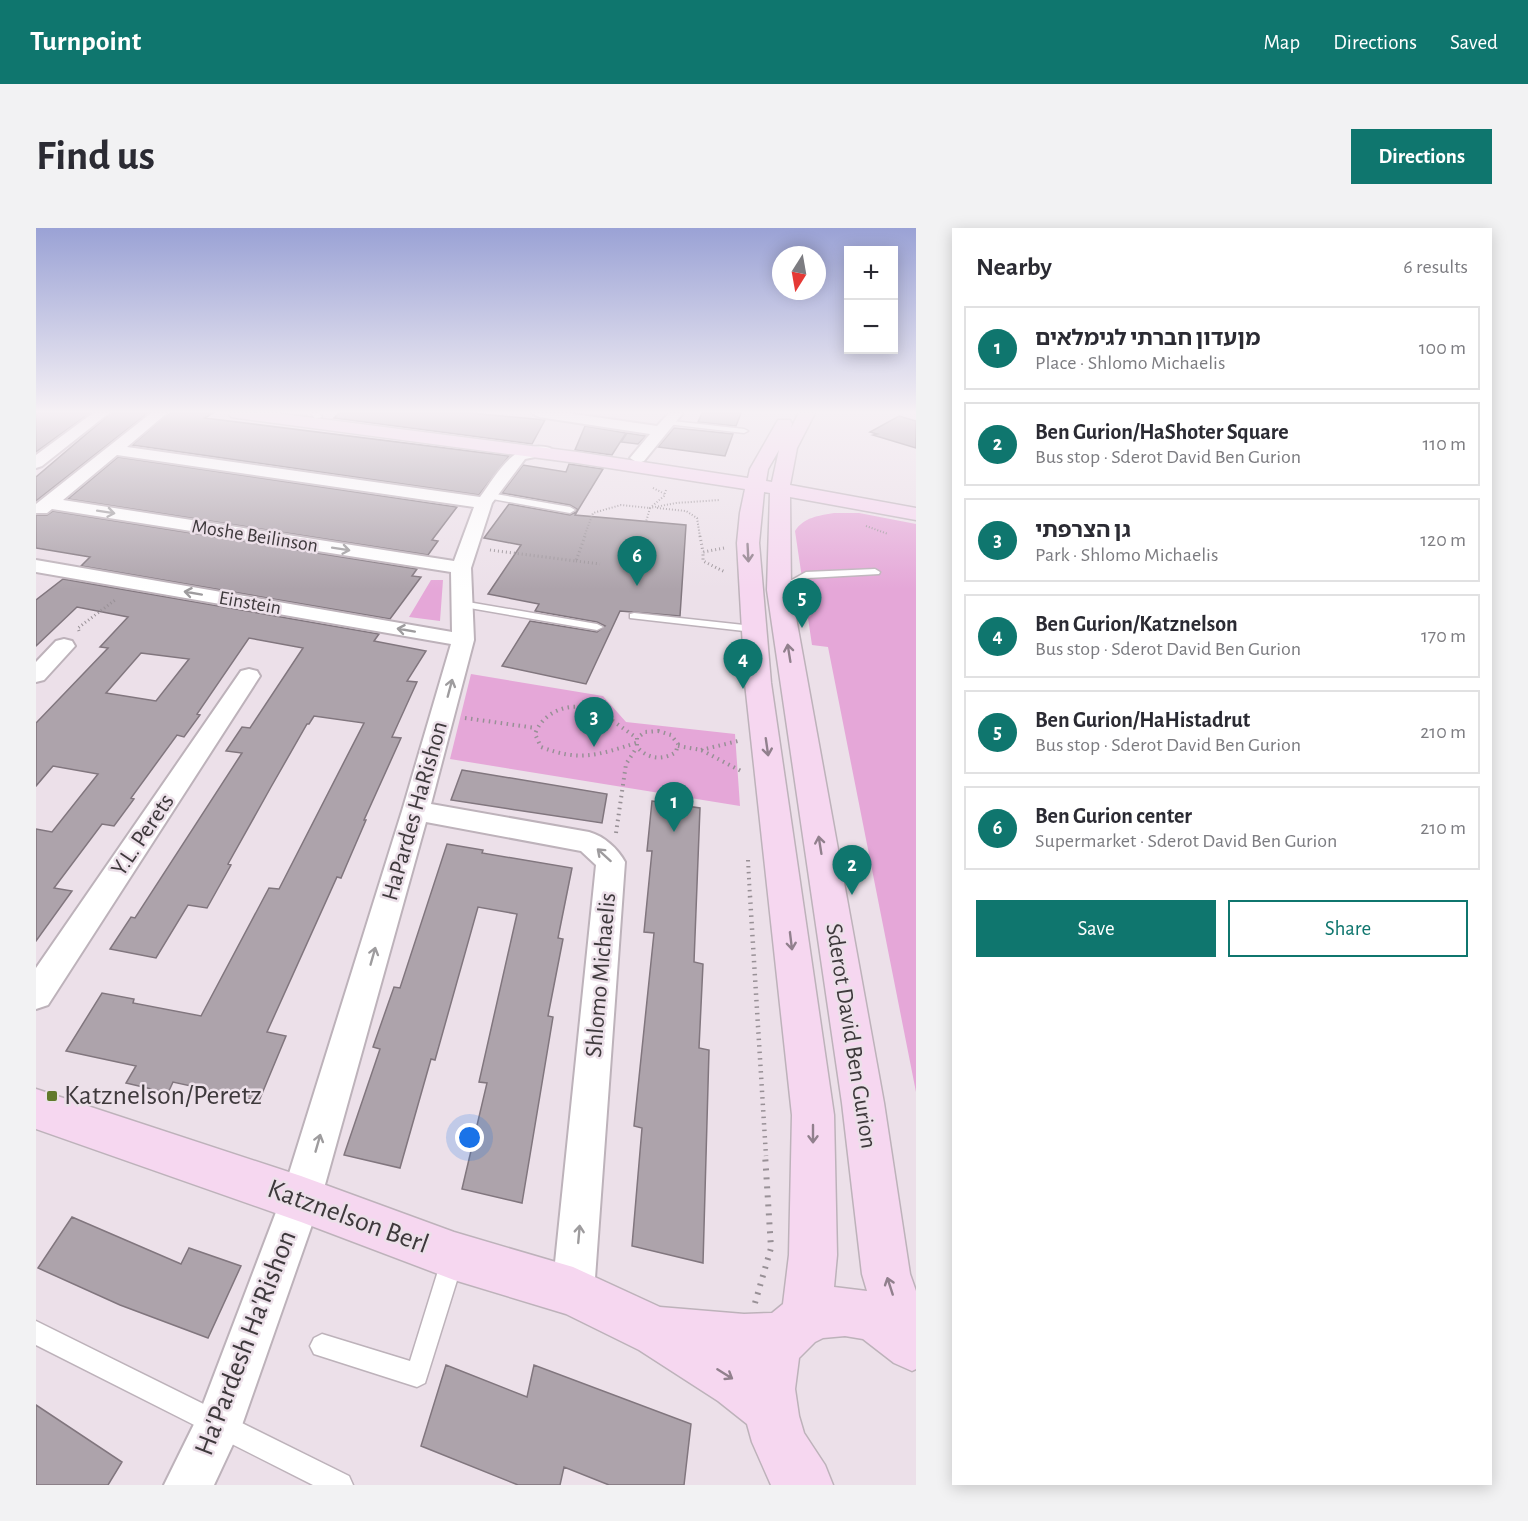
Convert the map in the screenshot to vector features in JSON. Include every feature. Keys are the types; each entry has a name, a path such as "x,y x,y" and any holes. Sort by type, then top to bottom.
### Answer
{"street":[{"path":"42,508 87,472"},
{"path":"276,472 487,500"},
{"name":"HaPardes HaRishon","path":"301,1199 416,811 463,640 462,604 465,558 487,500 508,472"},
{"path":"675,472 725,487 740,498 773,486 780,472"},
{"path":"679,472 879,501 916,504"},
{"path":"704,472 773,486 879,501 916,514"},
{"path":"777,472 773,486 781,520 800,506 879,501"},
{"name":"Sderot David Ben Gurion","path":"773,486 779,590 863,1103 886,1274 912,1345"},
{"name":"Sderot David Ben Gurion","path":"773,486 748,543 753,630 813,1115 813,1255 778,1331 768,1386 772,1424 800,1482"},
{"name":"Moshe Beilinson","path":"42,508 465,558"},
{"name":"Einstein","path":"36,566 463,640"},
{"path":"36,675 64,646"},
{"name":"Y.L. Perets","path":"36,995 249,676"},
{"name":"Shlomo Michaelis","path":"416,811 589,842 611,862 573,1292"},
{"name":"Katznelson Berl","path":"36,1109 301,1199 453,1256 573,1292 657,1332 737,1382 770,1408"},
{"name":"Ha'Pardesh Ha'Rishon","path":"188,1485 219,1425 301,1199"},
{"name":"Katznelson Berl","path":"657,1332 778,1331 836,1310 849,1311 882,1322 912,1345"}],"lane":[{"path":"487,500 570,510"},
{"path":"779,590 806,575 875,572"},
{"path":"462,604 597,627"},
{"path":"634,616 753,630"},
{"path":"322,1346 417,1375 453,1256"},
{"path":"38,1337 340,1485"}],"path":[{"path":"646,522 650,508 665,494 670,479 668,472"},
{"path":"650,508 773,486"},
{"path":"576,561 593,513 621,505 687,511 697,518 704,552"},
{"path":"465,558 576,561 600,564"},
{"path":"64,646 81,634 78,628 137,583"},
{"path":"636,743 586,759 562,755 542,747 535,734 539,721 548,713 565,709 592,710 636,743 646,755 660,758 672,755 678,746"},
{"path":"443,716 536,728"},
{"path":"611,862 626,765 636,743 645,732 658,731 671,735 678,746 701,750 743,772"},
{"path":"701,750 741,741 742,751"},
{"path":"743,761 744,784"},
{"path":"748,855 778,1331"}],"shaded area":[{"path":"834,513 859,513 916,524 916,1092 828,647 812,645 795,531 807,520"},
{"path":"431,580 443,580 440,621 409,617"},
{"path":"471,674 603,696 626,722 735,734 740,806 450,759"}],"building":[{"path":"42,472 73,472 36,501 36,477"},
{"path":"101,472 217,472 457,507 432,540 438,541 428,555 68,499"},
{"path":"317,472 497,472 479,495"},
{"path":"518,472 601,472 575,515 686,525 680,616 620,611 586,684 502,666 530,621 597,632 605,626 597,622 535,611 539,604 488,594 521,545 484,538 509,504 570,515 577,509 570,505 502,493"},
{"path":"53,511 417,569 412,576 421,577 390,619 81,566 90,557 36,548 36,515 47,515"},
{"path":"63,579 379,634 374,641 426,651 407,681 417,682 392,737 401,738 341,878 337,877 267,1032 286,1036 259,1101 173,1082 168,1093 126,1083 136,1066 66,1051 102,993 134,999 133,1003 201,1016 269,888 279,889 364,723 314,716 307,724 228,864 231,865 207,908 188,905 156,958 110,949 131,917 135,918 242,753 226,751 242,727 250,728 303,648 249,638 184,737 177,735 131,798 134,799 114,826 102,824 54,888 72,891 36,941 36,829 52,832 98,774 53,766 36,786 36,723 108,648 100,647 128,617 77,607 36,646 36,600","holes":["141,653 189,659 156,701 106,693"]},
{"path":"462,770 607,794 602,823 451,800"},
{"path":"652,801 700,808 694,962 703,964 699,1048 709,1050 703,1263 632,1246 642,1128 634,1126 654,933 644,932 652,851 647,851"},
{"path":"447,844 483,850 482,853 572,868 558,938 563,939 548,1016 553,1017 522,1203 462,1189 487,1083 479,1082 517,914 478,907 435,1060 431,1059 400,1168 344,1155 380,1049 373,1047 394,987 400,988"},
{"path":"72,1217 181,1264 189,1248 241,1266 208,1338 120,1305 38,1268"},
{"path":"446,1365 527,1397 534,1365 691,1424 684,1485 609,1485 564,1467 560,1485 518,1485 421,1446"},
{"path":"36,1405 122,1462 108,1485 36,1485"}],"place":[{"name":"Ben Gurion center","path":"637,586"},
{"name":"Ben Gurion/HaHistadrut","path":"802,628"},
{"name":"Ben Gurion/Katznelson","path":"743,689"},
{"name":"גן הצרפתי","path":"594,747"},
{"name":"מןעדון חברתי לגימלאים","path":"674,832"},
{"name":"Ben Gurion/HaShoter Square","path":"852,895"},
{"name":"Katznelson/Peretz","path":"52,1096"}]}
